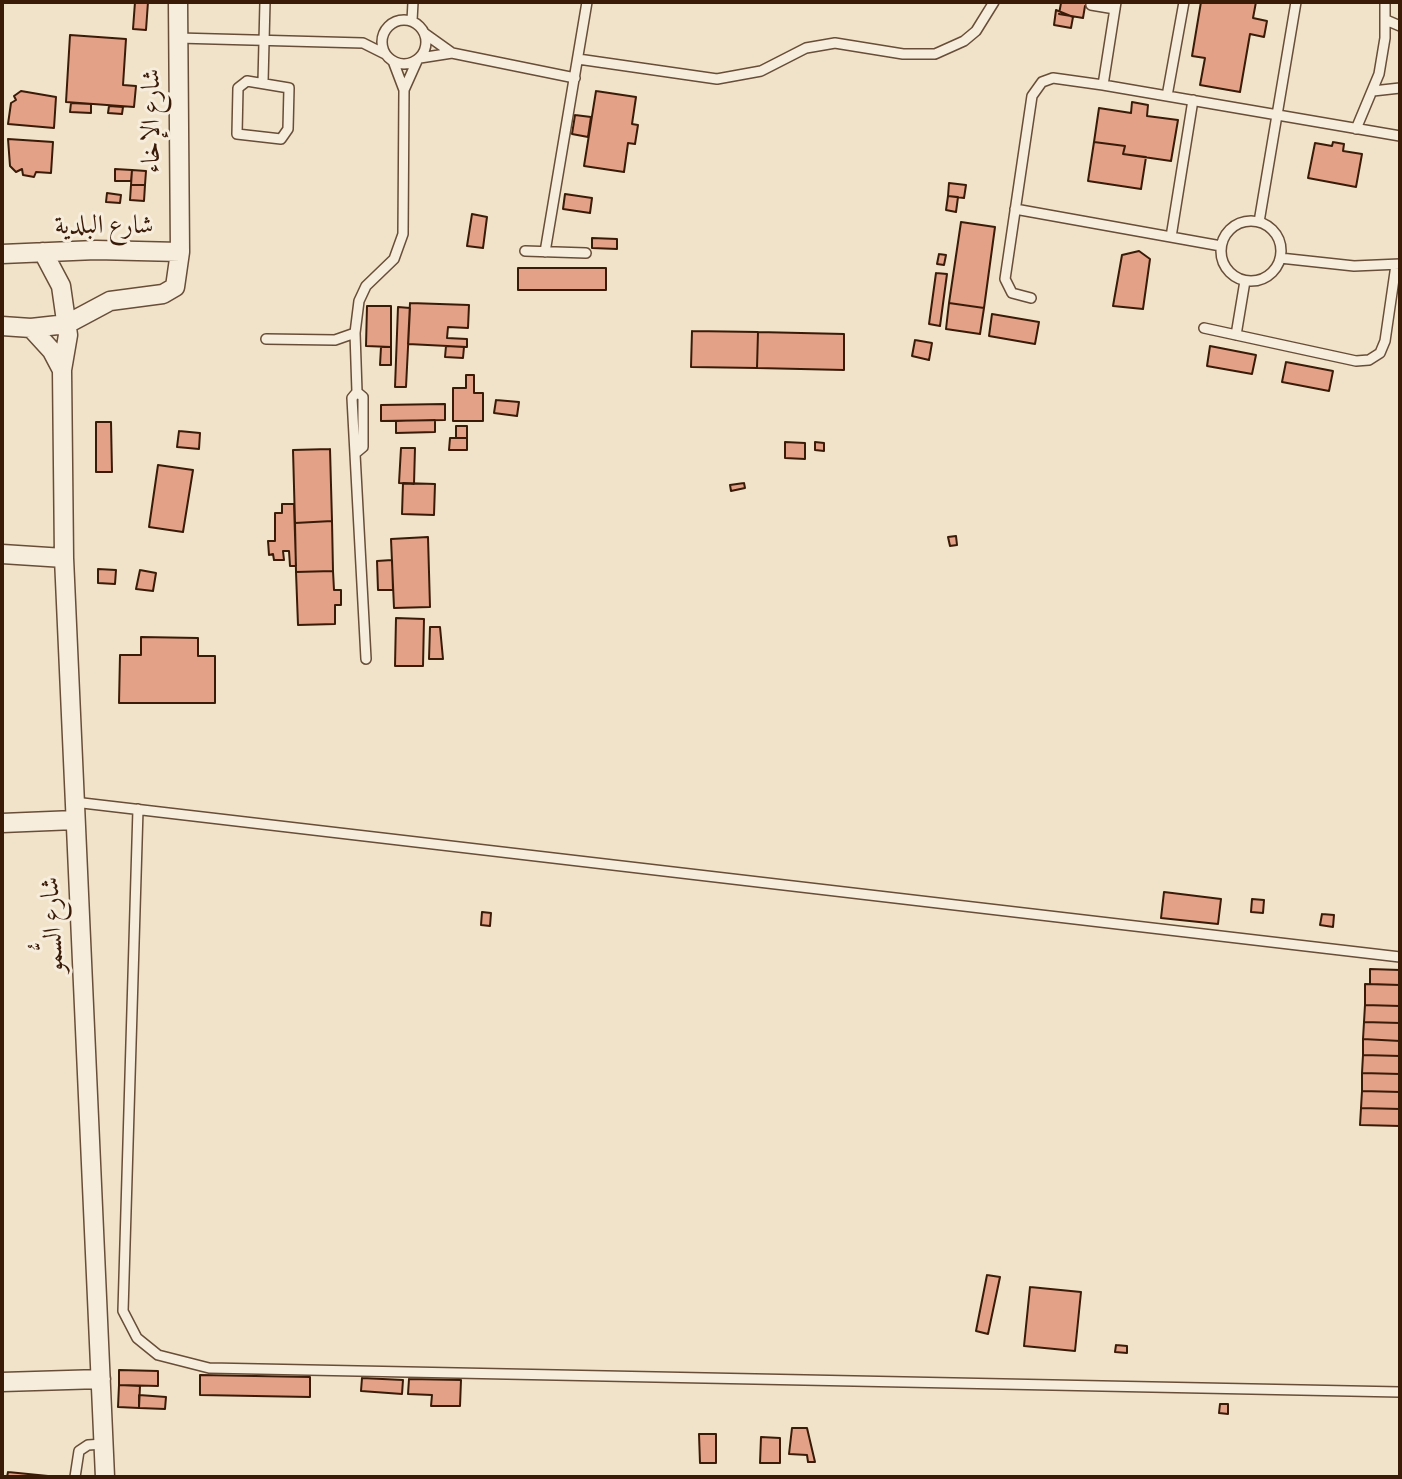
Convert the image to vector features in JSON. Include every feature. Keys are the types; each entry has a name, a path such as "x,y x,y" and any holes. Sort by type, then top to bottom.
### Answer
{"street":[{"name":"شارع الإخاء","path":"178,2 180,252"},
{"name":"شارع السُّمو","path":"43,252 61,286 67,324 62,370 64,558 105,1477"},
{"name":"شارع البلدية","path":"2,254 180,252 178,281 169,292 117,299 67,324 31,328 2,326"},
{"path":"31,328 52,351 62,370"},
{"path":"2,554 64,558"},
{"path":"2,823 74,811"},
{"path":"2,1382 101,1379"}],"lane":[{"path":"263,82 265,2"},
{"path":"412,21 413,2"},
{"path":"545,252 587,2"},
{"path":"578,59 717,79 761,71 795,53 821,45 850,43 911,55 935,54 964,41 986,18 994,2"},
{"path":"1167,96 1184,2"},
{"path":"1259,222 1296,2"},
{"path":"1356,129 1373,91 1382,56 1385,2"},
{"path":"1091,5 1116,6 1103,85"},
{"path":"363,43 400,20 412,21 452,53"},
{"path":"1386,20 1400,26"},
{"path":"385,31 382,42 404,90"},
{"path":"366,659 357,452 352,446 352,396 357,392 355,333 361,293 394,259 401,243 404,90 426,47 424,33"},
{"name":"شارع الإخاء","path":"178,38 363,43"},
{"path":"363,43 406,64 452,53 575,78"},
{"path":"1031,298 1012,293 1005,279 1034,91 1053,78 1400,136"},
{"path":"247,81 263,82 283,85 290,91 287,133 278,140 244,138 236,131 239,85 247,81"},
{"path":"1373,91 1400,88"},
{"path":"1171,237 1193,100"},
{"path":"1015,209 1221,246"},
{"path":"1259,222 1279,240 1280,258 1267,277 1245,281 1229,272 1221,246 1231,229 1239,223 1259,222"},
{"path":"525,251 586,253"},
{"path":"1204,328 1356,361 1369,360 1380,353 1385,341 1398,265 1354,266 1280,258"},
{"path":"1236,335 1245,281"},
{"path":"266,339 335,340 355,333"},
{"path":"74,811 138,809 1400,957"},
{"path":"138,809 123,1311 137,1338 158,1355 209,1368 1400,1392"},
{"path":"75,1477 75,1460 79,1451 88,1445 104,1444"}],"building":[{"path":"135,2 148,2 146,30 133,29"},
{"path":"1058,2 1091,2 1090,7 1085,6 1083,18 1059,14 1061,3"},
{"path":"1201,2 1256,2 1253,18 1267,21 1264,37 1250,34 1240,92 1200,85 1205,58 1192,56"},
{"path":"1056,10 1073,17 1071,28 1054,25"},
{"path":"70,35 126,39 123,85 136,86 134,107 66,102"},
{"path":"21,91 56,97 54,128 8,124 11,103"},
{"path":"596,91 636,97 632,124 638,125 635,144 628,143 624,172 584,166"},
{"path":"1132,102 1148,105 1147,116 1178,120 1171,161 1123,154 1125,146 1094,142 1099,108 1131,113"},
{"path":"71,103 91,104 91,113 70,112"},
{"path":"109,106 123,107 122,114 108,113"},
{"path":"575,115 591,117 588,137 572,134"},
{"path":"8,139 53,142 51,173 36,172 34,177 23,175 22,169 16,172 10,166"},
{"path":"1094,142 1125,146 1123,154 1146,157 1141,189 1088,181"},
{"path":"1333,142 1344,144 1343,151 1362,154 1356,187 1308,178 1315,143 1332,146"},
{"path":"115,169 132,170 131,181 115,181"},
{"path":"132,170 146,171 145,185 131,185"},
{"path":"949,183 966,185 964,198 948,196"},
{"path":"131,185 145,185 144,201 130,200"},
{"path":"107,193 121,195 120,203 106,202"},
{"path":"565,194 592,198 590,213 563,209"},
{"path":"948,196 958,197 956,212 946,210"},
{"path":"472,214 487,217 483,248 467,246"},
{"path":"961,222 995,227 984,308 949,303"},
{"path":"592,238 617,239 617,249 592,248"},
{"path":"1139,251 1150,259 1143,309 1113,306 1122,255"},
{"path":"939,254 946,255 944,265 937,264"},
{"path":"518,268 606,268 606,290 518,290"},
{"path":"936,273 947,274 940,326 929,324"},
{"path":"410,303 469,305 468,328 448,327 447,338 467,339 467,347 408,344"},
{"path":"949,303 984,308 980,334 946,329"},
{"path":"367,306 391,306 391,347 366,346"},
{"path":"398,307 410,308 406,387 395,387"},
{"path":"992,314 1039,322 1035,344 989,336"},
{"path":"692,331 758,332 757,368 691,367"},
{"path":"758,332 844,334 844,370 757,368"},
{"path":"915,340 932,343 929,360 912,356"},
{"path":"446,346 464,347 463,358 445,357"},
{"path":"1210,346 1256,355 1252,374 1207,366"},
{"path":"381,347 391,347 391,365 380,365"},
{"path":"1286,362 1333,371 1329,391 1282,382"},
{"path":"466,375 474,375 474,393 483,393 483,421 453,421 453,388 466,388"},
{"path":"496,400 519,402 517,416 494,413"},
{"path":"445,404 445,420 381,421 381,405"},
{"path":"435,420 435,432 396,433 396,421"},
{"path":"96,422 111,422 112,472 96,472"},
{"path":"456,426 467,426 467,438 456,438"},
{"path":"179,431 200,433 199,449 177,447"},
{"path":"450,438 467,438 467,450 449,450"},
{"path":"785,442 805,443 805,459 785,458"},
{"path":"815,442 824,443 824,451 815,450"},
{"path":"401,448 415,448 414,484 399,483"},
{"path":"330,449 332,521 295,523 293,450"},
{"path":"158,465 193,470 183,532 149,527"},
{"path":"403,483 435,484 434,515 402,514"},
{"path":"744,483 745,488 731,491 730,485"},
{"path":"282,504 294,504 296,566 290,566 289,551 283,551 284,560 274,560 273,554 269,555 268,541 275,541 275,513 282,513"},
{"path":"332,521 333,571 296,572 295,523"},
{"path":"956,536 957,545 950,546 948,537"},
{"path":"428,537 430,607 394,608 391,539"},
{"path":"392,560 393,590 378,590 377,561"},
{"path":"98,569 116,570 115,584 98,583"},
{"path":"140,570 156,573 153,591 136,589"},
{"path":"333,571 334,590 341,590 341,605 335,605 335,624 298,625 296,572"},
{"path":"396,618 424,619 423,666 395,666"},
{"path":"430,627 440,627 443,659 429,659"},
{"path":"141,637 198,638 198,656 215,656 215,703 119,703 120,655 141,655"},
{"path":"1164,892 1221,899 1218,924 1161,918"},
{"path":"1252,899 1264,900 1263,913 1251,912"},
{"path":"482,912 491,913 490,926 481,925"},
{"path":"1322,914 1334,915 1333,927 1320,925"},
{"path":"1370,969 1400,970 1400,985 1370,984"},
{"path":"1365,984 1400,985 1400,1006 1365,1005"},
{"path":"1365,1005 1400,1006 1400,1023 1364,1022"},
{"path":"1364,1022 1400,1023 1400,1041 1363,1039"},
{"path":"1363,1039 1400,1041 1400,1056 1363,1055"},
{"path":"1363,1055 1400,1056 1400,1074 1362,1073"},
{"path":"1362,1073 1400,1074 1400,1092 1362,1091"},
{"path":"1362,1091 1400,1092 1400,1109 1361,1108"},
{"path":"1361,1108 1400,1109 1400,1126 1360,1125"},
{"path":"987,1275 1000,1277 988,1334 976,1331"},
{"path":"1030,1287 1081,1292 1075,1351 1024,1346"},
{"path":"1116,1345 1127,1346 1127,1353 1115,1352"},
{"path":"119,1370 158,1371 158,1386 119,1385"},
{"path":"200,1375 310,1377 310,1397 200,1395"},
{"path":"362,1378 403,1380 402,1394 361,1391"},
{"path":"409,1379 461,1380 460,1406 431,1406 432,1395 408,1394"},
{"path":"119,1385 140,1386 139,1408 118,1407"},
{"path":"139,1395 166,1397 165,1409 139,1408"},
{"path":"1220,1404 1228,1404 1228,1414 1219,1413"},
{"path":"792,1428 807,1428 815,1462 808,1462 807,1455 789,1454"},
{"path":"699,1434 716,1434 716,1463 700,1463"},
{"path":"761,1437 780,1438 780,1463 760,1463"},
{"path":"8,1472 48,1476 48,1477 7,1477"}]}
